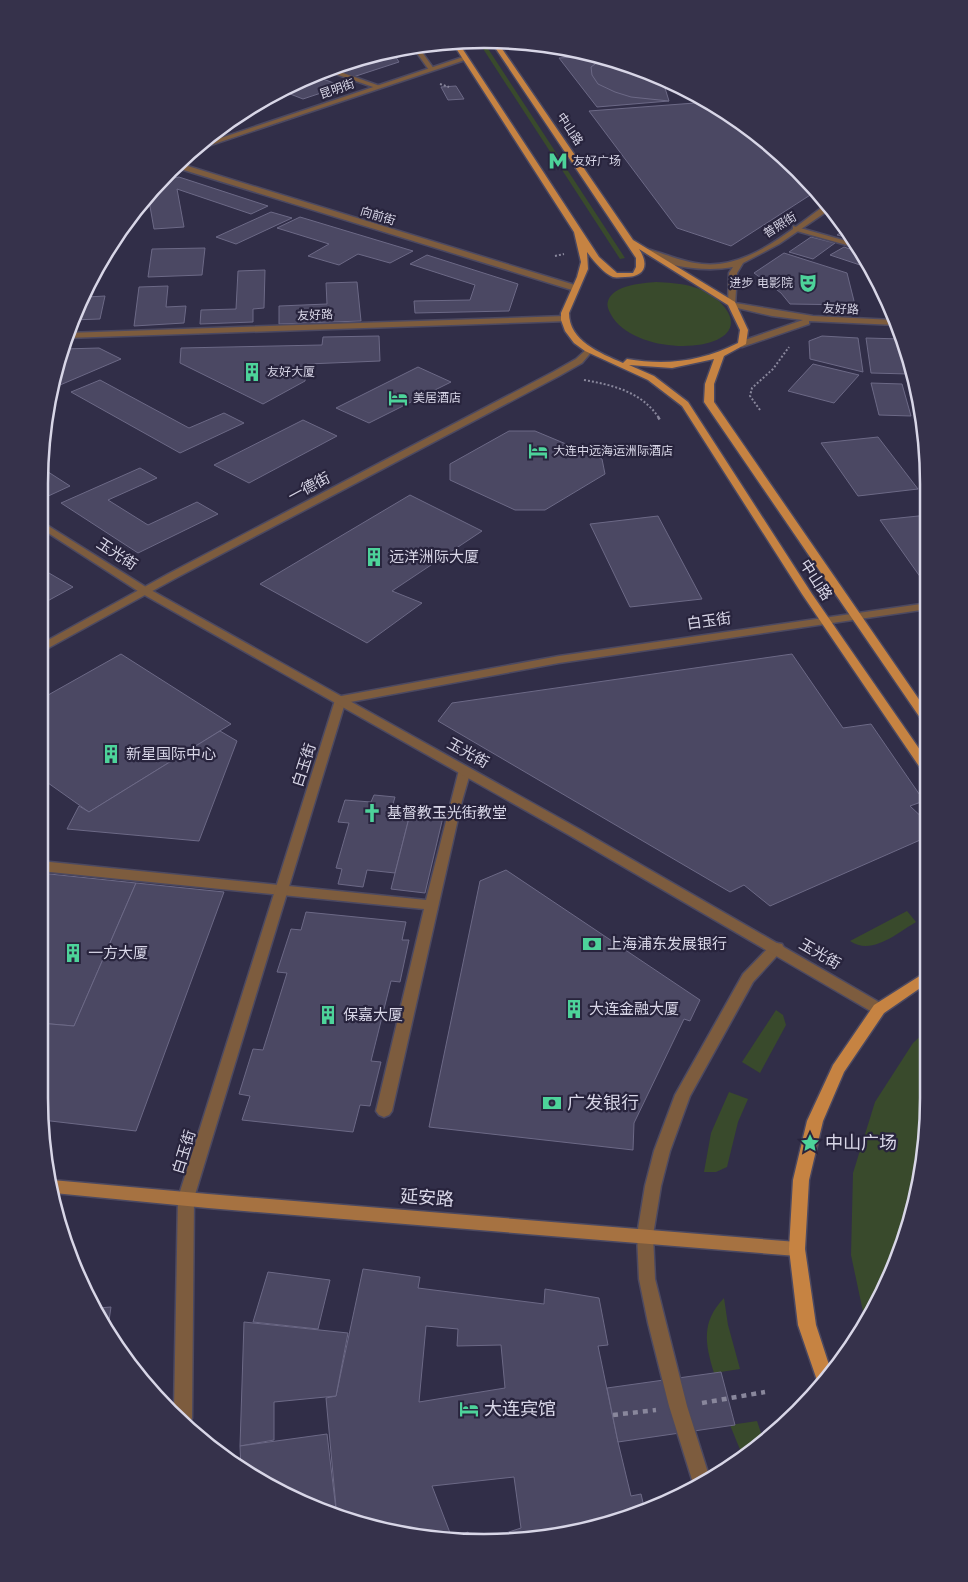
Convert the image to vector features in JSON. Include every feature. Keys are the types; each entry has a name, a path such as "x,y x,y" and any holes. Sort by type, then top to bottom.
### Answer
{"main road":[{"path":"459,48 578,232 585,261 569,302 565,320 572,338 589,350 607,358 635,364 672,365 720,357 742,344 744,330 732,304 641,248 624,234"},
{"name":"中山路","path":"498,48 637,252 642,263 639,271 635,274 614,275 605,268 578,232"},
{"name":"中山路","path":"720,357 710,378 707,390 709,402 920,709"},
{"name":"中山路","path":"607,358 650,378 672,391 685,404 825,620 920,760"},
{"path":"822,1374 807,1325 797,1249 801,1180 815,1121 838,1069 879,1009 920,981"},
{"name":"延安路","path":"57,1186 797,1249"}],"street":[{"path":"419,52 431,69"},
{"name":"昆明街","path":"212,143 466,58"},
{"path":"338,73 378,87"},
{"path":"331,76 369,90"},
{"name":"向前街","path":"183,167 575,288"},
{"name":"普照街","path":"641,248 662,258 702,267 722,267 740,262 824,210"},
{"path":"796,228 848,243"},
{"path":"740,262 733,273 732,304 774,315 816,320"},
{"name":"友好路","path":"74,336 565,320"},
{"path":"742,344 797,324 816,320"},
{"name":"友好路","path":"816,320 889,323"},
{"name":"一德街","path":"48,645 145,591 556,374 579,361 589,350"},
{"name":"玉光街","path":"48,529 145,591 465,770 777,948 879,1009"},
{"name":"白玉街","path":"183,1414 186,1198 340,700 420,683 567,658 920,607"},
{"path":"384,1111 465,770"},
{"path":"48,867 432,905"},
{"path":"700,1477 678,1406 647,1279 645,1235 652,1186 662,1150 683,1095 748,978 777,948"}],"path":[{"path":"760,410 750,396 752,388 773,369 795,337 797,324"},
{"path":"556,374 601,383 638,397 654,408 660,420"},
{"path":"722,1400 765,1392"},
{"path":"613,1415 664,1408"}],"green space":[{"path":"483,48 488,48 625,258 620,259"},
{"path":"656,282 690,286 713,296 720,302 730,319 728,332 716,340 696,345 674,346 650,341 629,332 613,318 608,308 608,301 616,291 622,288 636,284"},
{"path":"907,911 916,922 893,937 867,946 858,945 850,941"},
{"path":"776,1010 783,1015 786,1025 760,1073 742,1062"},
{"name":"中山广场","path":"920,1037 920,1127 912,1183 906,1211 887,1265 863,1313 851,1255 853,1173 875,1102 913,1043"},
{"path":"729,1092 748,1099 738,1122 727,1167 716,1172 704,1172 711,1133"},
{"path":"724,1298 728,1325 740,1369 714,1373 707,1342 708,1324 711,1316"},
{"path":"757,1421 762,1435 741,1451 730,1425"}],"building":[{"path":"396,57 399,62 353,77 341,72 371,62"},
{"path":"574,57 597,62 651,81 669,101 597,107 559,58"},
{"path":"598,62 651,81 666,88 669,101 631,97 615,92 598,84 592,75 591,67"},
{"path":"323,79 342,86 303,99 290,94"},
{"path":"456,86 464,99 448,100 441,87"},
{"path":"696,103 727,121 750,138 793,175 811,195 731,246 677,228 589,111"},
{"path":"179,177 268,206 251,214 177,189 184,227 154,229 150,204 172,178"},
{"path":"271,212 292,218 236,244 216,237"},
{"path":"300,217 413,251 390,263 358,254 339,265 308,256 329,244 277,228"},
{"path":"811,237 835,243 813,259 789,252"},
{"path":"844,247 852,250 862,266 830,255"},
{"path":"205,248 202,275 148,277 152,249"},
{"path":"784,253 847,273 855,305 790,304 781,293 754,273"},
{"path":"427,255 518,284 509,311 415,313 414,301 470,300 475,285 410,264"},
{"path":"265,270 264,308 253,309 253,322 200,324 201,310 236,309 238,271"},
{"path":"357,282 361,321 279,324 279,306 327,304 326,283"},
{"path":"168,286 166,307 186,306 184,323 134,326 139,287"},
{"path":"105,296 100,319 80,320 90,297"},
{"name":"友好大厦","path":"379,336 380,361 307,364 305,381 263,404 180,363 181,348 322,345 323,337"},
{"path":"822,336 858,338 863,372 810,359 809,341"},
{"path":"866,338 895,339 907,374 871,373"},
{"path":"99,348 121,359 59,385 69,349"},
{"path":"813,364 859,375 834,403 788,391"},
{"path":"418,367 451,382 369,423 336,408"},
{"path":"100,380 189,428 224,413 244,423 180,453 71,392"},
{"path":"871,383 902,384 911,416 879,415"},
{"path":"303,420 337,436 249,483 214,465"},
{"path":"509,431 535,431 602,459 605,474 545,510 515,510 450,480 450,464"},
{"path":"878,437 918,489 858,496 821,443"},
{"path":"140,468 157,478 108,500 148,525 197,502 218,514 138,553 61,503"},
{"path":"48,472 70,486 48,496"},
{"name":"远洋洲际大厦","path":"410,495 482,531 392,591 422,603 367,643 260,584"},
{"path":"658,516 702,599 630,607 590,524"},
{"path":"920,516 920,577 880,520"},
{"path":"48,572 73,587 48,601"},
{"name":"新星国际中心","path":"121,654 231,724 89,812 48,783 48,695"},
{"path":"792,654 843,728 871,724 920,795 920,802 910,806 920,815 920,840 770,906 744,885 730,892 438,721 452,703"},
{"path":"220,731 237,741 199,841 67,829 79,806 89,812"},
{"path":"374,795 395,797 391,811 410,814 395,873 367,870 363,887 338,884 342,869 336,868 349,823 338,822 345,800 371,802"},
{"path":"410,814 443,817 425,893 391,889"},
{"name":"大连金融大厦","path":"506,870 700,1000 690,1021 684,1019 634,1123 633,1150 429,1127 480,881"},
{"name":"一方大厦","path":"48,874 136,883 74,1026 48,1024"},
{"path":"136,883 224,892 136,1131 48,1121 48,1024 74,1026"},
{"name":"保嘉大厦","path":"306,912 406,922 402,940 409,940 400,982 391,981 371,1061 381,1062 370,1106 360,1105 353,1132 242,1120 250,1096 239,1094 253,1049 263,1050 287,973 277,972 291,929 301,930"},
{"name":"大连宾馆","path":"363,1269 420,1277 418,1288 544,1304 545,1289 599,1298 608,1345 598,1346 618,1442 631,1496 641,1494 643,1504 597,1520 569,1526 541,1531 503,1534 521,1528 514,1477 432,1486 450,1533 399,1526 371,1520 344,1511 336,1508 326,1398 336,1396","holes":["426,1326 458,1329 457,1346 501,1345 505,1388 419,1402"]},
{"path":"268,1272 330,1280 318,1329 253,1322"},
{"path":"111,1307 109,1321 106,1316 102,1308"},
{"path":"244,1322 348,1333 336,1396 274,1402 274,1440 240,1446"},
{"path":"721,1372 735,1425 618,1442 607,1388"},
{"path":"327,1434 336,1508 291,1489 241,1461 240,1446"}],"place":[{"name":"友好广场","path":"558,161"},
{"name":"进步 电影院","path":"808,283"},
{"name":"友好大厦","path":"252,372"},
{"name":"美居酒店","path":"398,398"},
{"name":"大连中远海运洲际酒店","path":"538,451"},
{"name":"远洋洲际大厦","path":"374,557"},
{"name":"新星国际中心","path":"111,754"},
{"name":"基督教玉光街教堂","path":"372,813"},
{"name":"上海浦东发展银行","path":"592,944"},
{"name":"一方大厦","path":"73,953"},
{"name":"大连金融大厦","path":"574,1009"},
{"name":"保嘉大厦","path":"328,1015"},
{"name":"广发银行","path":"552,1103"},
{"name":"中山广场","path":"810,1143"},
{"name":"大连宾馆","path":"469,1409"}]}
